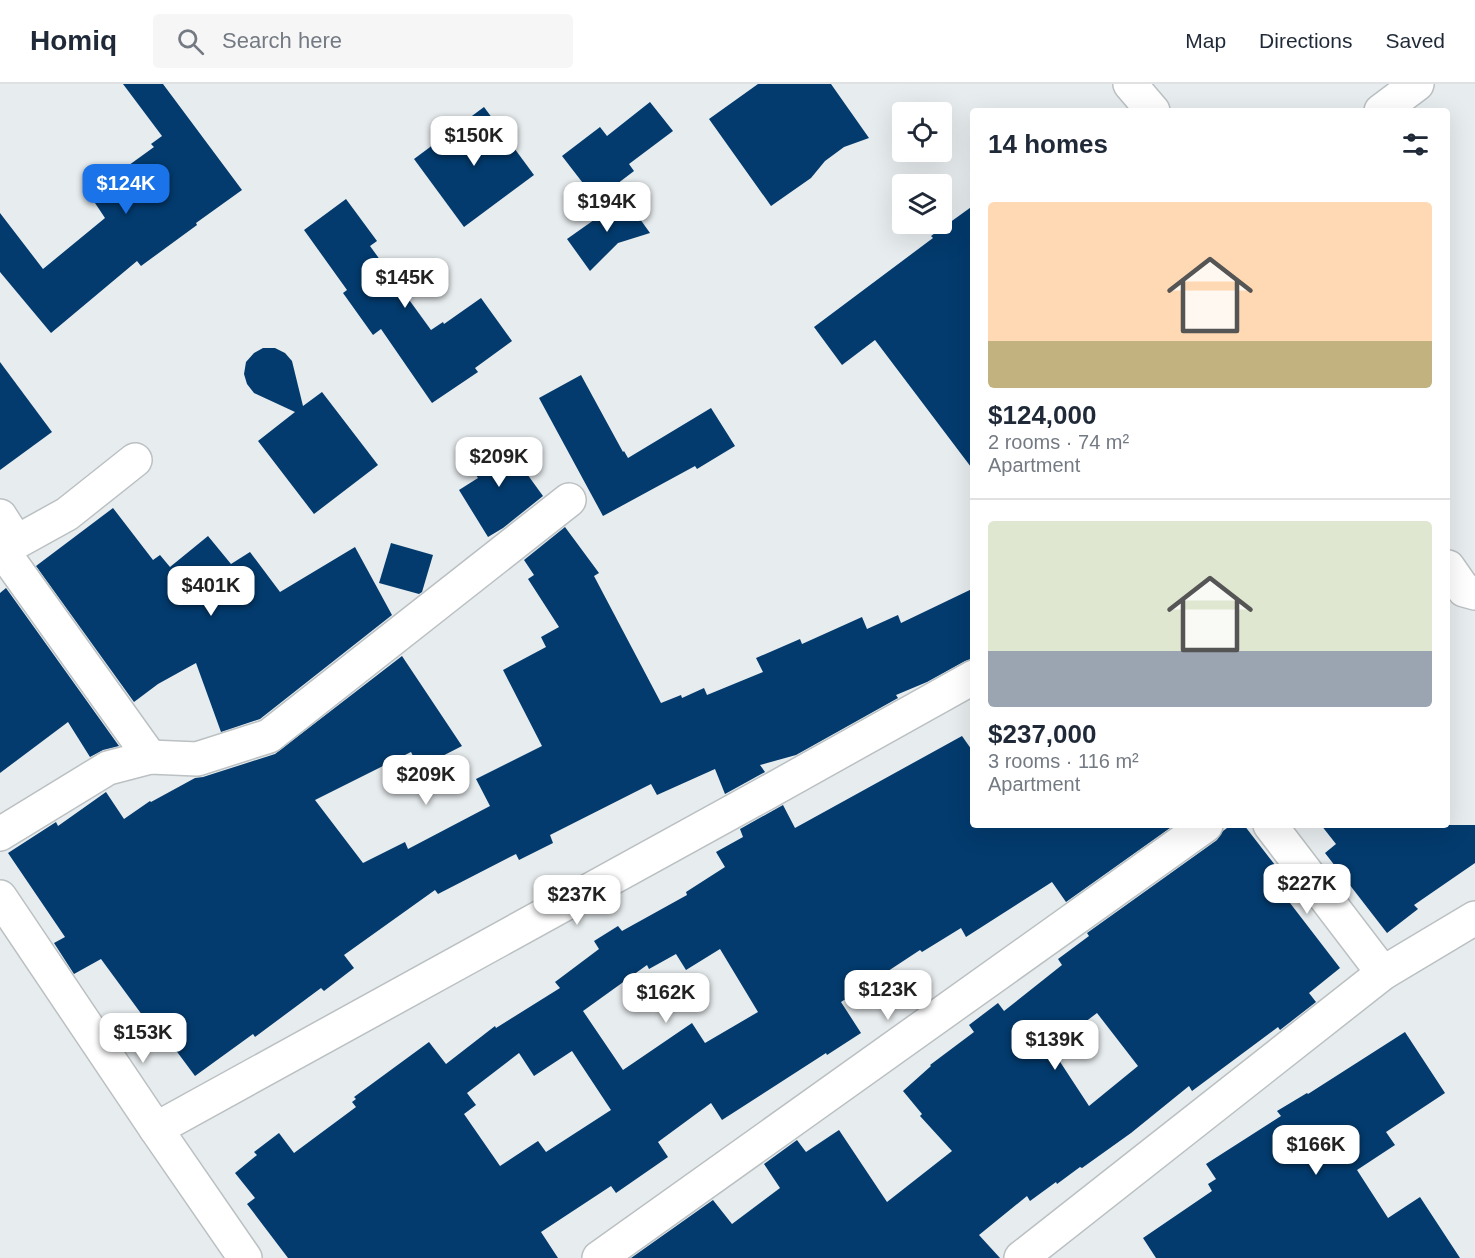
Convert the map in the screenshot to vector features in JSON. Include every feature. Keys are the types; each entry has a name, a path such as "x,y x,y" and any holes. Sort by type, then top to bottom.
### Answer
{"street":[{"path":"1130,84 1151,108"},
{"path":"1384,108 1418,84"},
{"path":"135,460 67,514 5,540 150,757"},
{"path":"0,834 108,768 150,757 197,759 270,736 569,500"},
{"path":"1450,570 1464,590 1475,593"},
{"path":"156,1129 970,679"},
{"path":"599,1258 1202,828"},
{"path":"1272,828 1383,973"},
{"path":"0,897 245,1258"},
{"path":"1021,1258 1383,973 1475,918"}],"building":[{"path":"123,84 163,84 242,190 141,266 137,261 51,333 0,272 0,213 43,269 105,218 89,194 154,147 151,144 162,136"},
{"path":"758,84 831,84 869,138 844,147 825,161 811,178 771,206 709,119"},
{"path":"650,102 673,131 629,164 634,171 596,200 562,156 600,127 607,136"},
{"path":"484,107 534,175 464,227 414,159"},
{"path":"625,198 650,233 618,243 590,271 567,239"},
{"path":"346,199 377,241 370,246 431,330 443,322 444,324 481,298 512,341 475,368 478,372 432,403 381,329 373,335 343,293 347,290 304,230"},
{"path":"970,208 970,466 875,340 842,365 814,327 933,238 931,236 934,234 952,234 952,221"},
{"path":"263,348 275,348 285,353 292,361 303,406 322,392 378,465 314,514 258,441 295,412 254,393 247,384 244,374 246,362 254,353"},
{"path":"0,362 52,432 0,470"},
{"path":"581,375 628,458 711,408 735,446 697,469 695,466 603,516 539,398"},
{"path":"501,438 543,496 488,537 459,490 478,478 466,462"},
{"path":"113,508 153,560 160,555 170,567 208,536 231,564 250,552 280,592 355,547 392,615 260,719 221,732 196,663 158,684 134,702 36,566"},
{"path":"565,527 599,573 594,576 661,703 681,695 682,698 704,688 707,695 763,672 756,658 800,639 802,644 862,617 867,629 898,615 901,623 970,590 970,659 896,695 898,698 796,755 760,765 765,772 725,794 715,769 657,795 651,784 550,835 553,843 519,860 516,854 438,894 435,890 344,955 354,968 324,991 321,988 255,1037 253,1034 195,1076 172,1045 166,1050 101,959 74,974 54,943 65,937 8,853 56,822 58,826 106,792 124,819 150,801 195,778 275,754 402,656 462,746 419,768 411,752 315,800 363,863 405,842 408,849 490,806 476,779 542,746 503,670 546,647 541,637 559,627 528,579 534,575 524,560"},
{"path":"391,543 433,555 422,592 419,594 379,583"},
{"path":"6,588 119,746 103,750 90,757 68,722 0,773 0,593"},
{"path":"962,736 970,747 970,828 1170,828 1066,902 1052,882 966,937 961,928 922,952 920,950 841,1002 861,1033 722,1120 711,1103 658,1142 668,1157 616,1193 611,1186 541,1232 558,1258 288,1258 247,1204 255,1198 235,1173 257,1155 254,1152 279,1133 294,1153 356,1107 352,1102 356,1099 354,1097 429,1042 446,1064 495,1026 496,1028 560,988 555,982 599,949 594,941 618,926 622,931 687,895 686,892 725,867 716,852 743,837 740,829 783,805 795,828","holes":["720,949 758,1012 705,1043 692,1023 623,1070 583,1011 647,965 649,969 676,954 686,970","572,1051 611,1110 546,1152 538,1141 500,1166 464,1114 476,1105 467,1093 519,1053 534,1076"]},
{"path":"1450,825 1475,825 1475,863 1414,905 1418,909 1387,933 1325,853 1336,844 1323,828 1450,828"},
{"path":"1227,828 1246,828 1299,896 1290,903 1340,968 1309,993 1316,1002 1280,1030 1278,1027 1192,1091 1189,1086 1131,1133 1082,1168 1080,1167 1057,1184 1056,1182 1030,1201 1027,1196 979,1235 1000,1258 631,1258 713,1200 732,1224 780,1188 764,1164 797,1140 806,1152 839,1130 887,1202 952,1151 920,1116 922,1114 903,1091 930,1065 974,1032 969,1025 998,1003 1004,1011 1062,965 1058,959 1089,936 1087,933 1217,840","holes":["1097,1013 1138,1066 1089,1106 1051,1048"]},
{"path":"1405,1032 1445,1093 1386,1132 1395,1145 1357,1170 1388,1218 1420,1197 1460,1258 1156,1258 1143,1238 1212,1191 1208,1184 1216,1179 1206,1164 1281,1116 1277,1111 1308,1094"}]}
